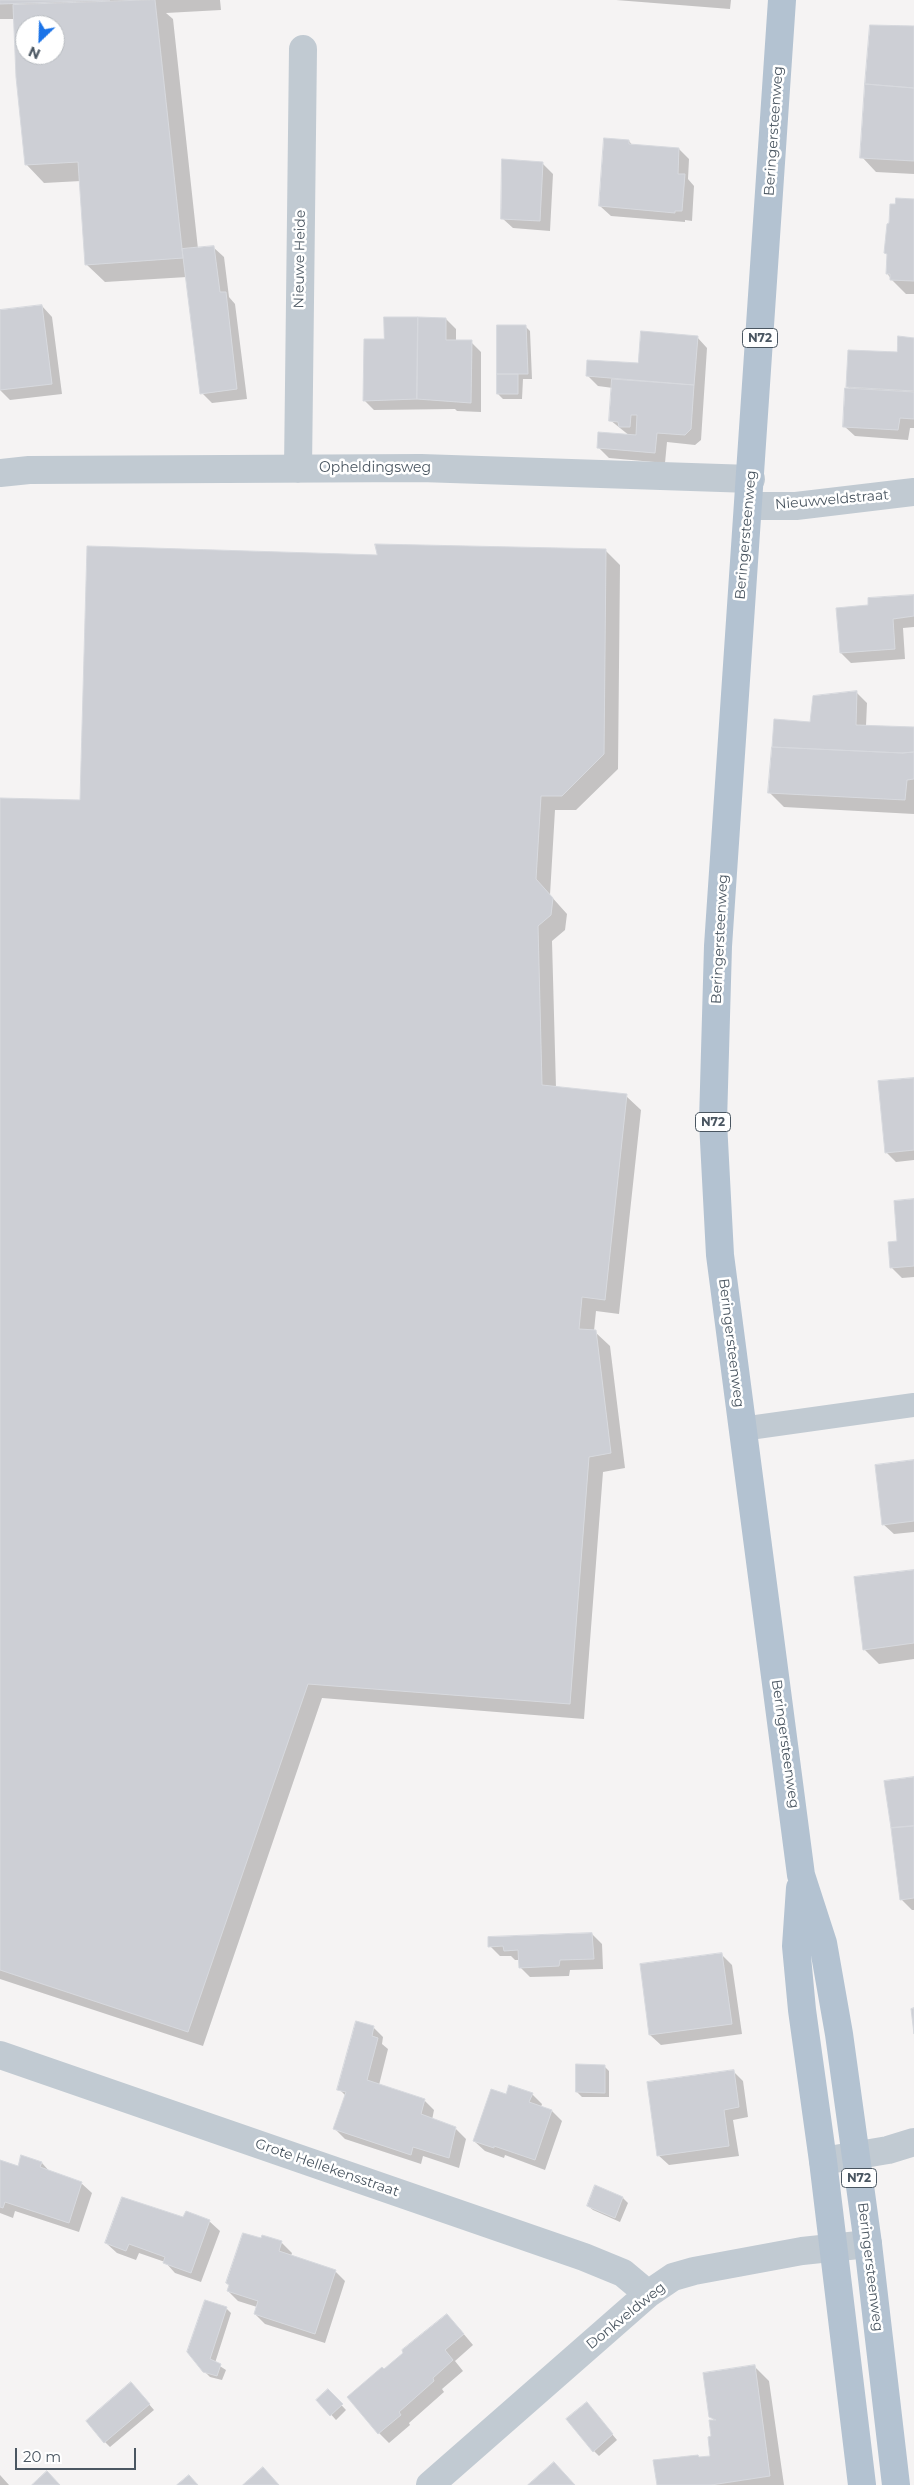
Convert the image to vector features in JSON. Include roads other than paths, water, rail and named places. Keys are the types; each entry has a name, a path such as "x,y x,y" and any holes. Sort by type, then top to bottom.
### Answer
{"main road":[{"name":"Beringersteenweg","path":"782,0 718,946 713,1122 720,1255 742,1429 802,1874 823,1943 840,2034 868,2244 896,2485"},
{"name":"Beringersteenweg","path":"802,1874 796,1946 802,2010 824,2161 862,2485"}],"street":[{"name":"Nieuwe Heide","path":"298,469 303,49"},
{"name":"Opheldingsweg","path":"0,473 29,470 421,468 751,479"},
{"name":"Nieuwveldstraat","path":"749,506 796,506 914,492"},
{"name":"Grote Hellekensstraat","path":"0,2055 584,2257 623,2273 648,2294"},
{"path":"824,2161 888,2150 914,2142"},
{"name":"Donkveldweg","path":"430,2485 648,2294 673,2277 694,2271 802,2252 868,2244"}],"lane":[{"path":"742,1429 914,1405"}]}
